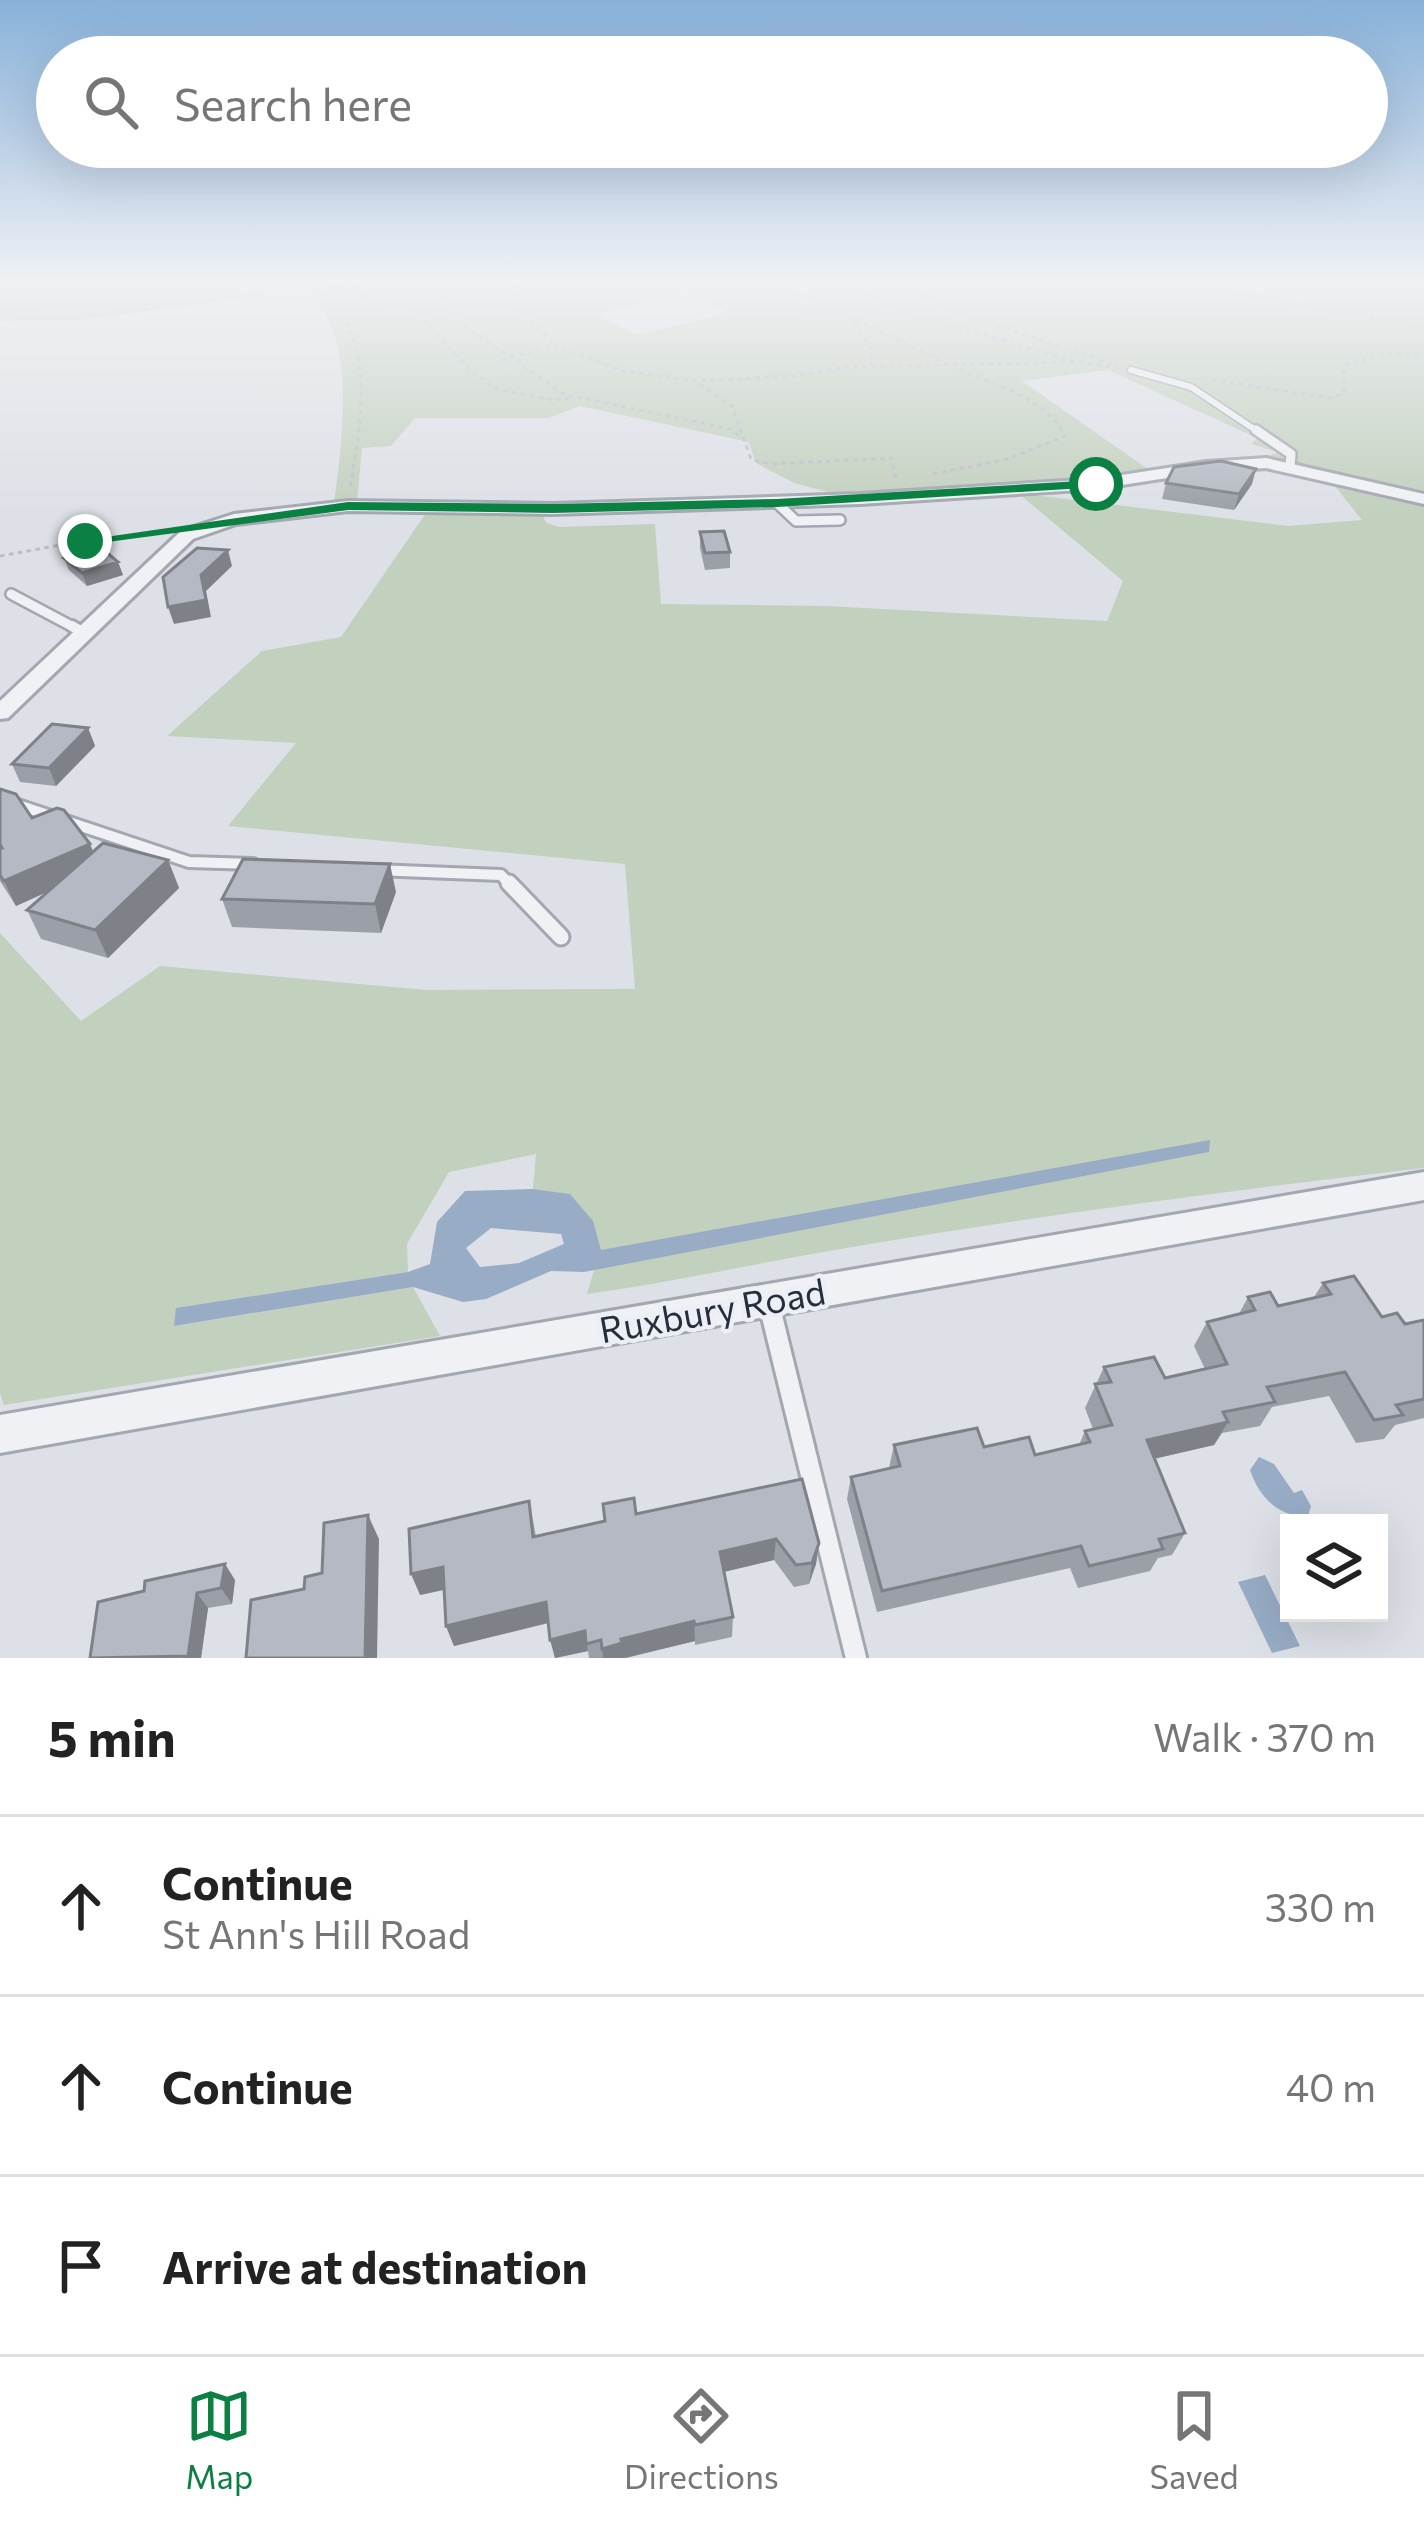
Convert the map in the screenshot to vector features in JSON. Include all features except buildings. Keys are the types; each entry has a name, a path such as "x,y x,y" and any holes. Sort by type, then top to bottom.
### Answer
{"street":[{"path":"0,713 187,535 202,527 348,506 553,508 786,498 860,500 1096,484 1206,467 1290,466 1424,499"},
{"name":"Ruxbury Road","path":"0,1434 1424,1186"}],"lane":[{"path":"1131,370 1203,394 1291,454 1290,466"},
{"path":"786,498 796,521 840,520"},
{"path":"11,594 82,632"},
{"path":"0,799 189,862 261,865"},
{"path":"357,869 501,875 561,938"},
{"path":"768,1299 856,1658"}],"path":[{"path":"348,506 362,359"},
{"path":"460,359 497,389 552,400 577,398"},
{"path":"506,359 563,394 730,429 745,439"},
{"path":"592,359 619,370 694,382 872,368 1078,362"},
{"path":"871,359 872,368"},
{"path":"930,475 1008,459 1065,436 1058,420 939,359"},
{"path":"1069,359 1131,370"},
{"path":"1099,359 1131,370"},
{"path":"1203,394 1206,380 1218,380 1330,398 1344,393 1344,366 1375,359"},
{"path":"694,382 729,398 742,418 752,459 770,464 891,458 894,473"},
{"path":"860,500 899,483"},
{"path":"0,556 202,527"}],"green space":[{"path":"340,359 1424,359 1424,1168 977,1227 587,1294 600,1250 569,1194 533,1189 536,1154 449,1172 407,1244 408,1272 177,1308 175,1326 413,1287 440,1336 4,1405 0,1393 0,933 81,1021 160,966 426,990 635,989 625,864 228,826 296,743 167,736 262,651 341,637 428,510 542,513 546,523 559,527 655,524 661,604 827,606 1107,621 1123,581 1018,493 1288,526 1362,520 1330,480 1260,460 1278,452 1251,444 1257,438 1108,370 1022,381 1152,472 1093,481 847,497 794,483 756,463 749,442 580,406 548,418 415,418 391,446 362,448 357,502 334,503"}],"water":[{"path":"1210,1140 1209,1152 584,1272 551,1271 486,1299 463,1302 413,1287 174,1326 176,1308 408,1272 430,1264 437,1222 465,1191 533,1189 570,1194 593,1221 601,1250","holes":["491,1228 561,1234 564,1244 519,1263 480,1267 466,1248"]},
{"path":"1259,1457 1274,1464 1294,1493 1302,1490 1311,1506 1309,1514 1279,1509 1259,1489 1250,1470"},
{"path":"1265,1575 1280,1605 1280,1622 1288,1622 1300,1646 1272,1653 1238,1582"}],"route":[{"path":"85,541 348,506 777,503 1096,484"}]}
